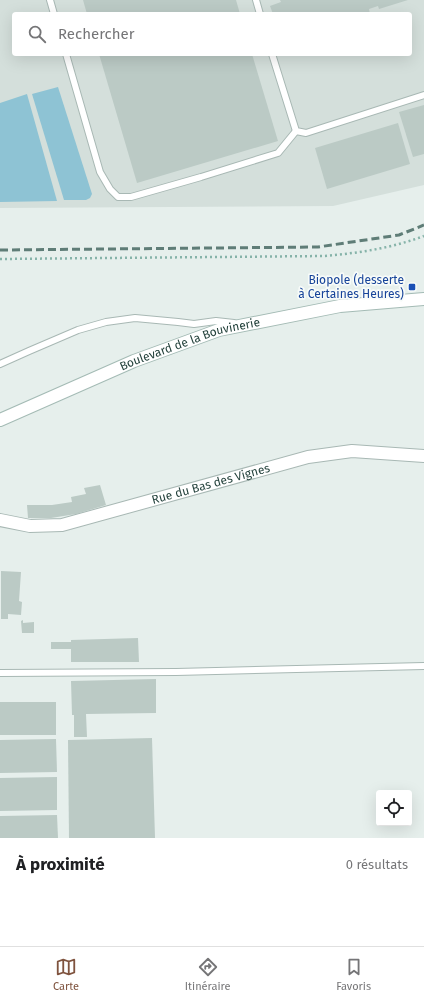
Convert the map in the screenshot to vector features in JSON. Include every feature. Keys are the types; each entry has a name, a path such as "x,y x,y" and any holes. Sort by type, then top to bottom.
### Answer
{"street":[{"name":"Boulevard de la Bouvinerie","path":"0,420 134,361 219,330 340,306 424,299"},
{"name":"Boulevard de la Bouvinerie","path":"390,302 424,307"},
{"name":"Rue du Bas des Vignes","path":"0,520 30,526 62,525 308,457 352,451 424,456"}],"lane":[{"path":"50,0 53,12"},
{"path":"256,0 259,12"},
{"path":"67,56 100,172 110,189 118,197 131,197 278,153 296,131"},
{"path":"273,56 296,131"},
{"path":"296,131 306,132 424,94"},
{"path":"0,364 64,336 106,322 135,318 194,324 216,321 246,324"},
{"path":"0,673 183,672 424,666"}],"path":[{"path":"0,258 325,256 353,254 401,244 424,236"}],"shaded area":[{"path":"0,0 424,0 424,185 333,206 0,208"}],"water":[{"path":"58,87 92,194 90,198 86,200 64,200 32,94"},
{"path":"27,94 57,201 0,202 0,103"}],"building":[{"path":"83,0 236,0 239,12 86,12"},
{"path":"280,0 408,0 379,9 378,6 369,9 370,12 272,12 270,6 281,2"},
{"path":"100,56 253,56 278,141 137,183"},
{"path":"424,105 424,154 413,157 399,112"},
{"path":"398,123 410,164 327,189 315,148"},
{"path":"100,485 106,505 76,514 51,518 28,518 27,505 52,505 72,502 71,497 86,494 84,488"},
{"path":"1,571 21,572 19,601 22,602 21,615 8,614 8,619 1,619"},
{"path":"23,620 23,623 34,622 34,633 22,633 21,621"},
{"path":"138,638 139,662 71,662 71,649 51,649 51,642"},
{"path":"156,679 156,713 86,714 87,737 74,737 71,681"},
{"path":"0,702 56,702 56,735 0,735"},
{"path":"152,738 155,838 69,838 68,740"},
{"path":"56,739 57,772 0,773 0,740"},
{"path":"57,777 57,810 0,811 0,778"},
{"path":"57,815 58,838 0,838 0,816"}],"railway":[{"path":"0,250 318,247 399,235 424,225"}],"place":[{"name":"Biopole (desserte à Certaines Heures)","path":"412,287"}]}
